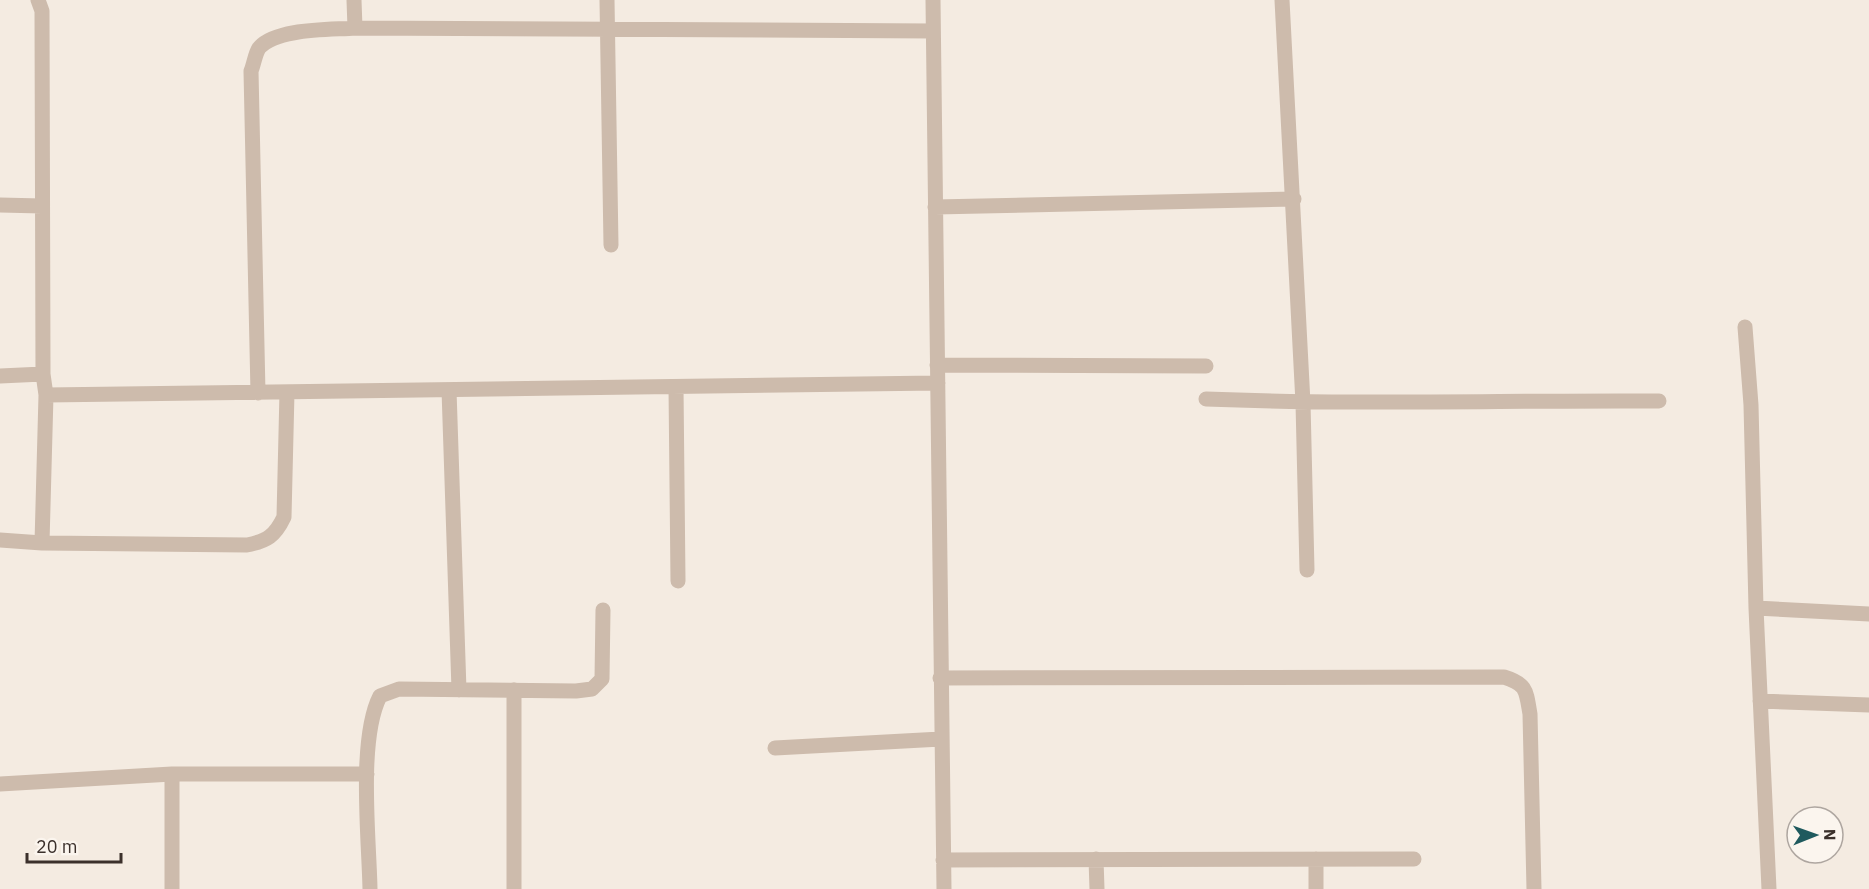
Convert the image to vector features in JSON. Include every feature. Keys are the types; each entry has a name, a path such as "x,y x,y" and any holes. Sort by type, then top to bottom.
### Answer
{"street":[{"path":"38,0 42,11 43,374 46,395 42,543"},
{"path":"354,0 355,28"},
{"path":"607,0 612,245"},
{"path":"933,0 944,889"},
{"path":"1282,0 1303,403 1307,570"},
{"path":"258,393 251,70 258,49 272,39 305,32 355,28 933,31"},
{"path":"934,207 1294,199"},
{"path":"0,205 42,206"},
{"path":"1744,327 1751,405 1756,608 1769,889"},
{"path":"937,365 1206,366"},
{"path":"0,376 43,374"},
{"path":"46,395 938,383"},
{"path":"676,387 678,580"},
{"path":"449,390 459,690"},
{"path":"0,540 42,543 247,545 270,537 278,531 284,517 287,392"},
{"path":"1206,399 1303,403 1659,401"},
{"path":"1756,608 1869,614"},
{"path":"370,889 367,774 370,728 374,707 380,696 399,689 576,691 592,689 602,679 603,610"},
{"path":"940,678 1504,677 1518,682 1527,694 1530,714 1534,889"},
{"path":"514,690 514,889"},
{"path":"1760,701 1869,705"},
{"path":"775,748 941,739"},
{"path":"0,784 172,774 367,774"},
{"path":"172,774 172,889"},
{"path":"1096,859 1097,889"},
{"path":"1316,859 1316,889"},
{"path":"943,860 1414,859"}]}
